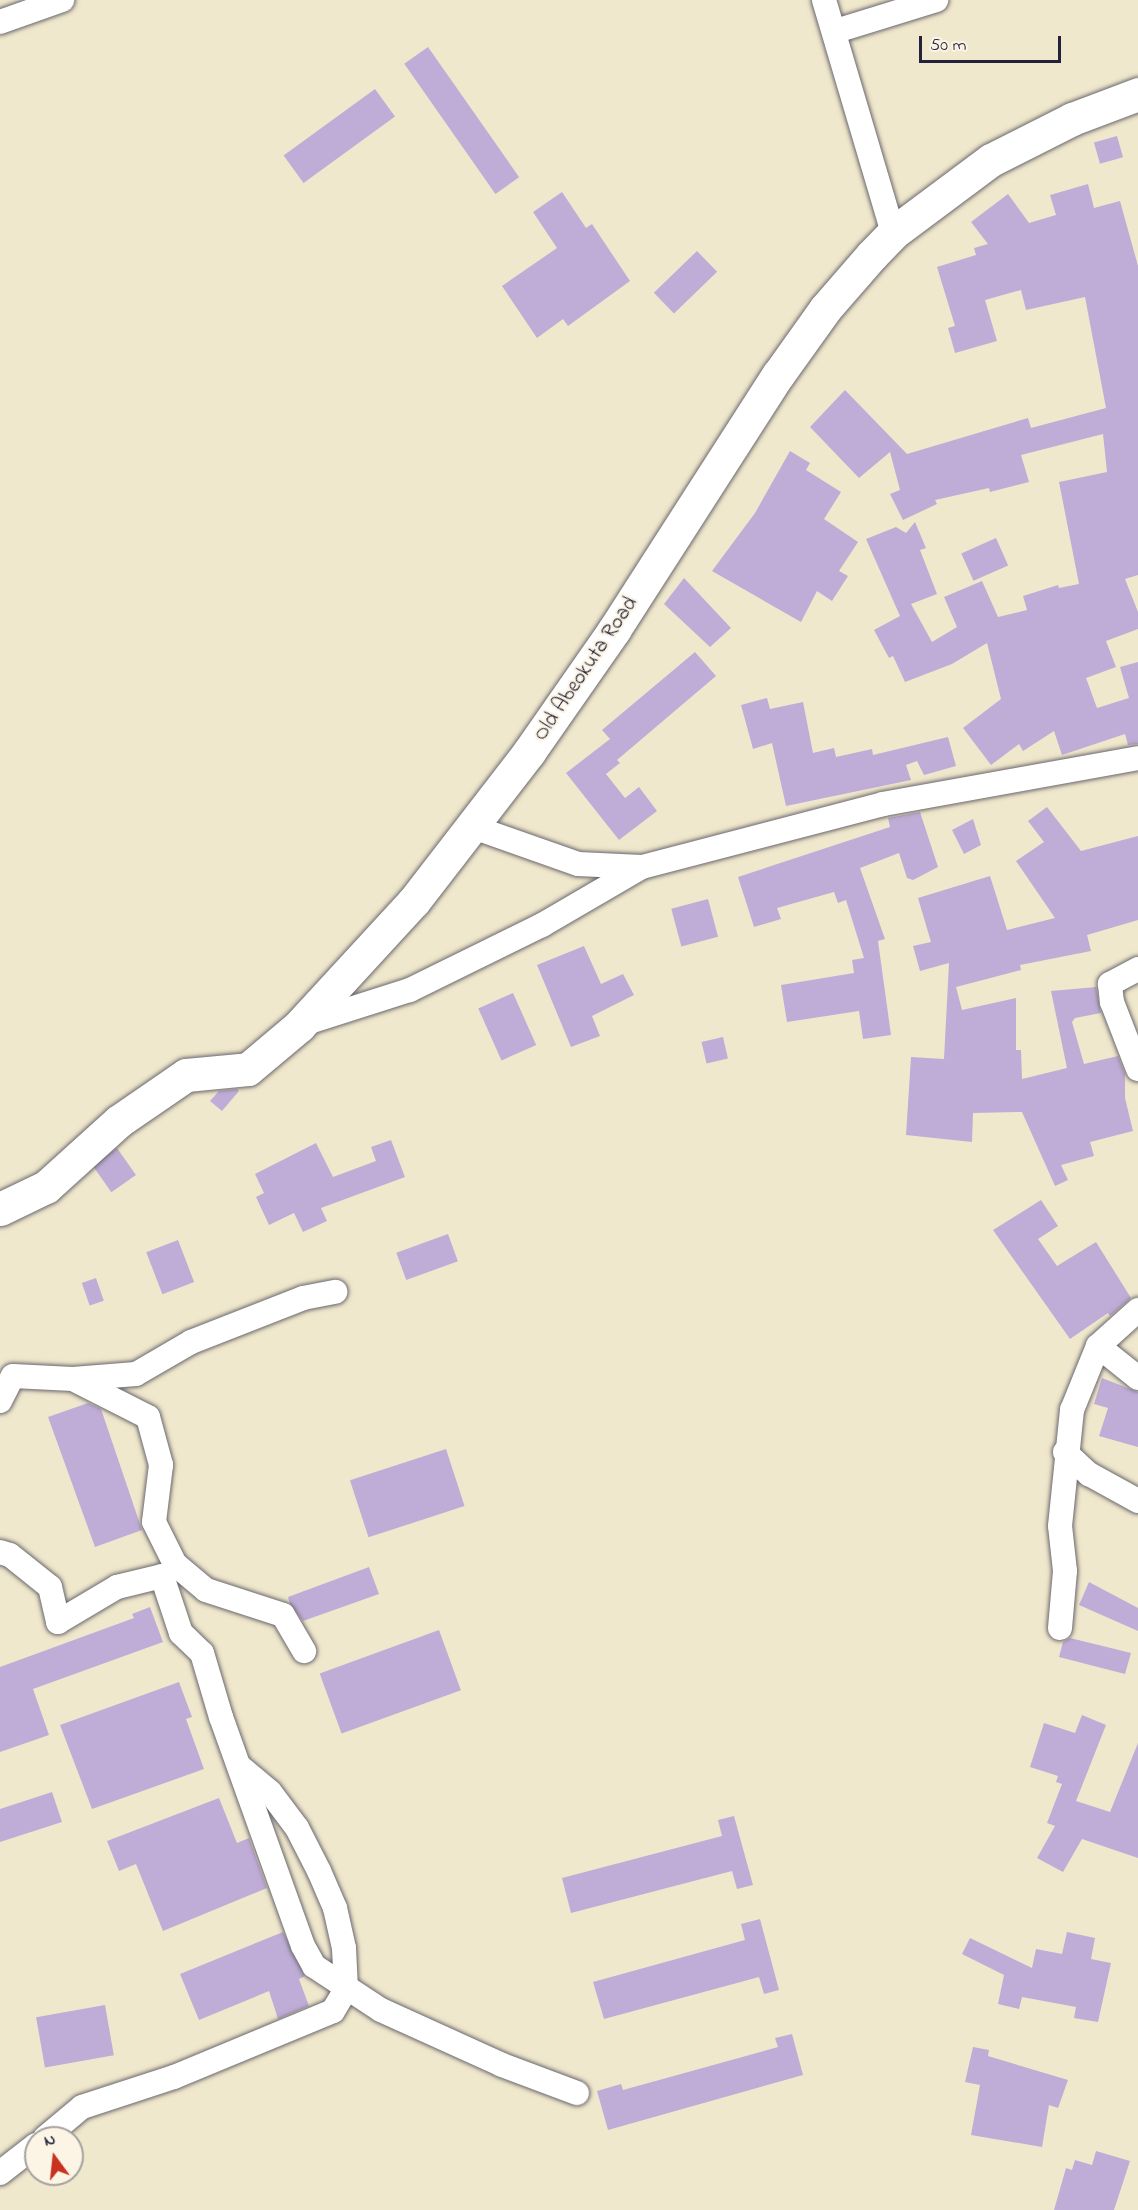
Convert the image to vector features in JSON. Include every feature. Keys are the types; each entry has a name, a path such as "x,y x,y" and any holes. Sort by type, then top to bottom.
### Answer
{"highway":[{"name":"Old Abeokuta Road","path":"0,1209 46,1187 119,1121 186,1076 248,1069 299,1026 406,909 473,827 614,630 778,375 825,309 893,233 991,160 1071,119 1138,94"}],"street":[{"path":"0,22 62,0"},
{"path":"824,0 836,31 893,233"},
{"path":"836,31 936,0"},
{"path":"299,1026 410,990 542,925 642,867 883,804 1138,758"},
{"path":"473,827 578,864 642,867"},
{"path":"1138,969 1110,984 1112,1002 1138,1069"},
{"path":"0,1401 13,1376 73,1379 136,1374 191,1342 303,1298 335,1292"},
{"path":"1060,1628 1065,1571 1060,1526 1065,1452 1072,1410 1098,1346 1138,1310"},
{"path":"1098,1346 1138,1378"},
{"path":"73,1379 148,1417 161,1465 154,1522 175,1564 206,1590 283,1615 304,1651"},
{"path":"1065,1452 1089,1474 1138,1501"},
{"path":"0,1552 10,1555 50,1587 58,1622 117,1587 162,1575 181,1633 202,1653 303,1946 314,1966 346,1989 432,2034 577,2093"},
{"path":"59,2126 82,2107 174,2077 333,2011 346,1989 344,1948 335,1908 320,1871 297,1828 270,1792 240,1767"},
{"path":"0,2172 24,2154"}],"building":[{"path":"428,47 519,177 495,194 404,64"},
{"path":"375,89 395,117 304,183 284,155"},
{"path":"1117,136 1123,157 1100,164 1094,143"},
{"path":"1088,184 1094,208 1120,201 1138,266 1138,575 1125,579 1138,612 1138,629 1106,641 1116,667 1086,678 1097,708 1129,698 1120,667 1138,662 1138,744 1128,745 1125,734 1062,755 1054,731 1023,751 1019,744 991,765 963,728 1001,699 987,643 952,664 905,682 893,656 889,658 874,630 900,616 866,539 896,527 906,533 915,522 926,548 920,550 937,594 911,604 932,642 957,627 944,597 982,581 998,617 1027,610 1023,596 1058,585 1059,588 1079,584 1059,482 1107,472 1103,434 1021,455 1029,482 990,492 989,488 935,500 937,504 903,520 890,494 900,490 890,452 859,478 810,427 845,390 907,454 1028,418 1031,428 1106,408 1085,297 1026,310 1021,290 985,300 997,341 955,353 948,328 955,326 937,267 976,255 974,248 988,244 971,222 1008,194 1029,223 1056,215 1050,195"},
{"path":"562,192 586,228 592,224 630,281 568,326 563,319 537,338 502,286 557,248 533,212"},
{"path":"697,251 717,272 674,314 654,293"},
{"path":"790,451 810,463 806,470 841,492 824,519 858,542 839,571 848,576 832,601 817,591 801,622 712,571 755,513"},
{"path":"996,538 1008,565 973,581 961,553"},
{"path":"684,578 731,628 710,647 664,604"},
{"path":"695,652 716,676 617,760 620,763 606,774 625,798 639,787 657,811 619,840 566,773 610,739 602,730"},
{"path":"767,698 770,709 803,702 813,753 834,748 836,757 872,749 873,755 948,737 956,766 924,775 917,761 906,765 911,780 786,806 772,743 753,749 741,705"},
{"path":"1047,807 1081,851 1138,836 1138,920 1087,935 1091,951 1020,965 1021,970 956,987 962,1010 1016,998 1016,1050 1021,1050 1022,1079 1067,1068 1051,991 1096,987 1101,1013 1075,1018 1072,1022 1084,1064 1118,1056 1125,1074 1125,1098 1133,1131 1090,1142 1094,1156 1061,1165 1068,1180 1055,1186 1022,1112 973,1113 972,1142 906,1135 911,1057 944,1059 949,963 920,971 913,946 931,942 918,898 990,876 1007,930 1055,918 1016,861 1044,842 1028,821"},
{"path":"920,812 938,867 913,880 907,878 899,853 860,868 885,939 878,941 891,1035 863,1039 859,1011 787,1022 781,985 854,973 852,960 864,958 846,900 838,903 834,892 777,908 781,919 754,927 738,877 890,827 888,818"},
{"path":"973,819 981,845 964,854 952,830"},
{"path":"708,899 718,937 681,947 671,909"},
{"path":"584,946 601,984 623,974 634,995 592,1016 600,1036 571,1047 537,965"},
{"path":"513,993 536,1045 501,1061 478,1008"},
{"path":"723,1037 728,1058 707,1063 702,1042"},
{"path":"237,1089 239,1091 222,1111 210,1101 219,1091"},
{"path":"391,1140 405,1177 321,1208 327,1221 303,1232 294,1213 269,1225 256,1197 264,1193 255,1174 316,1143 333,1177 376,1161 371,1147"},
{"path":"117,1148 136,1175 111,1192 92,1165"},
{"path":"1041,1200 1058,1226 1038,1239 1057,1266 1096,1242 1131,1298 1110,1316 1108,1313 1070,1339 993,1230"},
{"path":"448,1234 458,1261 406,1280 396,1253"},
{"path":"178,1240 194,1282 162,1294 146,1252"},
{"path":"96,1278 104,1301 90,1306 82,1283"},
{"path":"1102,1378 1138,1392 1138,1447 1099,1436 1108,1408 1094,1404"},
{"path":"88,1403 101,1409 142,1530 95,1547 48,1417"},
{"path":"446,1449 465,1506 368,1537 350,1480"},
{"path":"369,1567 379,1594 303,1621 290,1604 288,1597"},
{"path":"1089,1582 1138,1608 1138,1631 1079,1605"},
{"path":"150,1607 163,1642 33,1689 49,1735 0,1752 0,1667 134,1618 132,1614"},
{"path":"439,1630 461,1690 342,1734 320,1673"},
{"path":"1070,1638 1131,1653 1125,1674 1059,1657 1063,1642"},
{"path":"179,1682 192,1717 186,1719 204,1769 92,1809 60,1725"},
{"path":"1082,1715 1106,1725 1076,1801 1110,1812 1138,1743 1138,1858 1082,1839 1063,1872 1037,1858 1055,1826 1047,1823 1062,1784 1056,1782 1058,1776 1030,1767 1044,1723 1075,1733"},
{"path":"52,1792 62,1822 0,1842 0,1809"},
{"path":"219,1798 237,1843 249,1838 267,1888 163,1931 136,1864 119,1871 107,1841"},
{"path":"734,1816 753,1885 737,1889 732,1871 571,1913 562,1878 722,1836 718,1820"},
{"path":"760,1919 779,1990 764,1994 759,1977 604,2019 593,1982 745,1940 741,1924"},
{"path":"283,1932 305,1976 299,1979 309,2006 278,2019 269,1991 199,2020 180,1974"},
{"path":"1067,1932 1095,1938 1091,1959 1111,1963 1098,2022 1074,2018 1076,2007 1022,1997 1019,2009 998,2004 1004,1975 962,1954 970,1938 1032,1968 1036,1949 1062,1954"},
{"path":"105,2005 114,2055 45,2067 36,2017"},
{"path":"792,2034 803,2075 608,2130 597,2091 621,2084 623,2090 778,2047 775,2038"},
{"path":"973,2047 989,2050 988,2056 1068,2080 1058,2108 1049,2105 1042,2147 971,2135 980,2085 965,2082"},
{"path":"1096,2151 1130,2161 1114,2210 1054,2210 1066,2168 1072,2170 1075,2160 1092,2165"}]}
